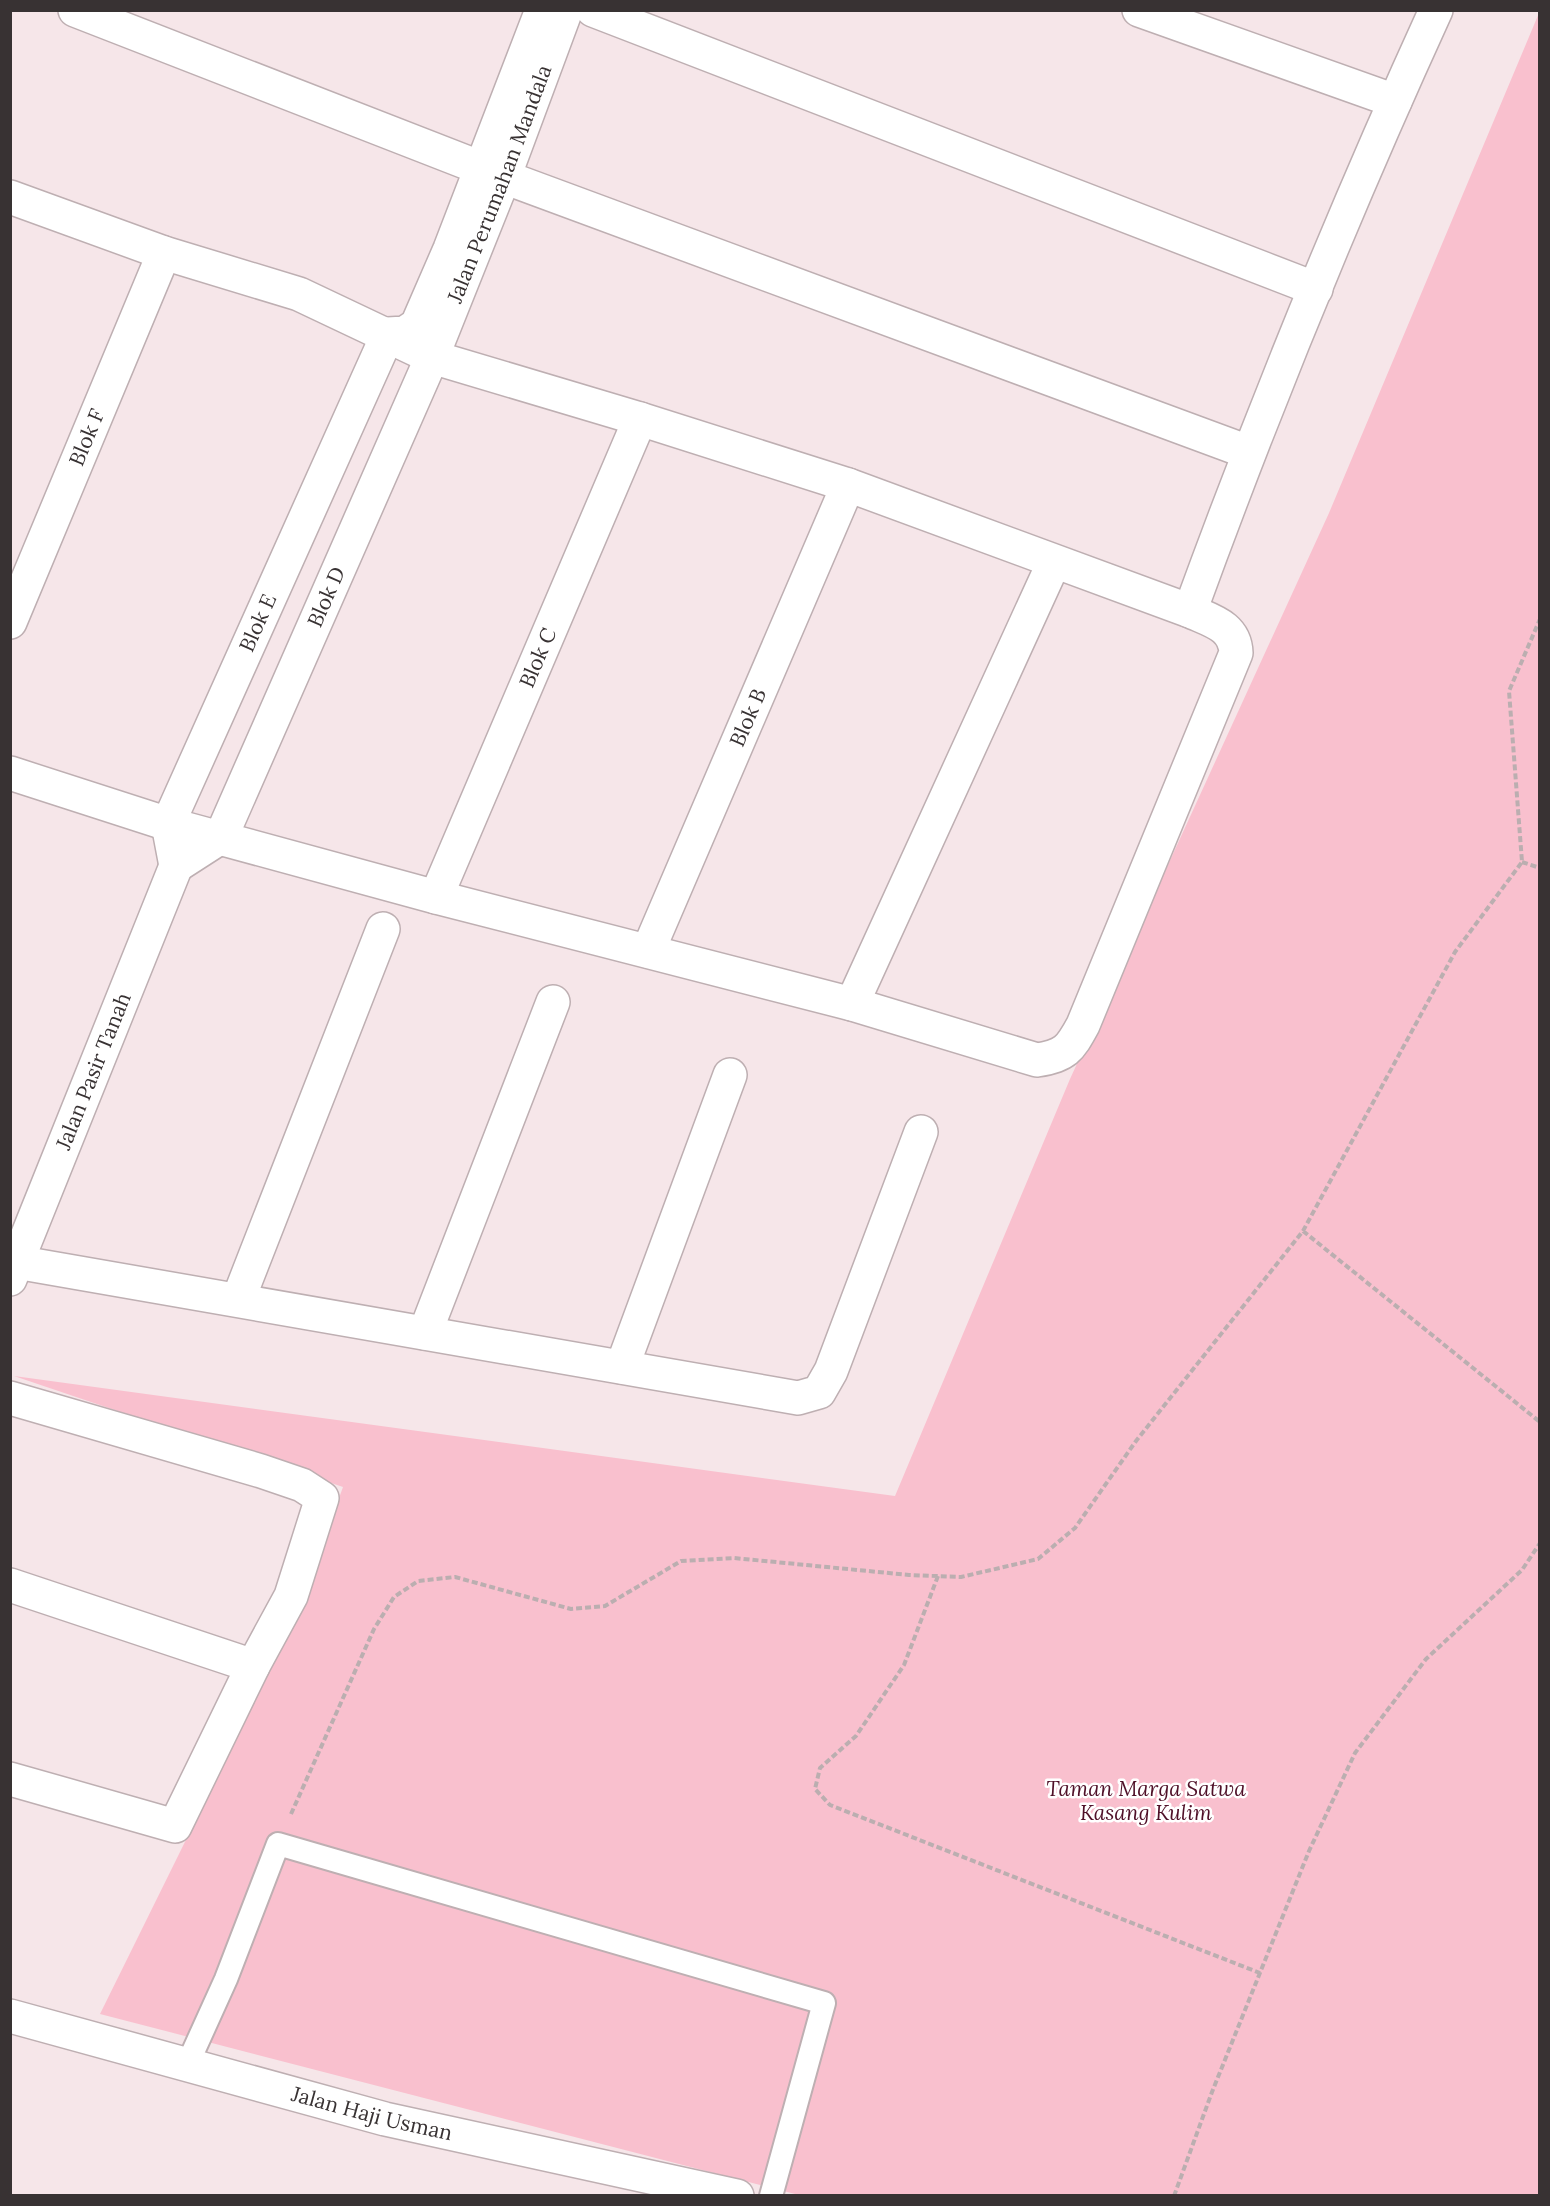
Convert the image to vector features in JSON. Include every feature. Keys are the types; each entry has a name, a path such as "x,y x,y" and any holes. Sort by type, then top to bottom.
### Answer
{"street":[{"path":"75,10 492,172 1248,452"},
{"path":"388,334 405,333 417,325 492,172 542,10"},
{"name":"Jalan Perumahan Mandala","path":"432,357 492,172 566,10"},
{"path":"593,10 1316,289"},
{"path":"1139,10 1395,101"},
{"path":"1190,611 1248,452 1395,101 1436,10"},
{"path":"10,197 164,253 299,294 388,334 432,357 640,419 848,485 1190,611 1221,625 1232,633 1236,653 1083,1025 1074,1042 1058,1057 1037,1060 852,1004 436,897 168,824 10,773"},
{"name":"Blok F","path":"10,622 164,253"},
{"name":"Blok E","path":"168,824 388,334"},
{"name":"Blok D","path":"221,837 432,357"},
{"name":"Blok C","path":"436,897 640,419"},
{"name":"Blok B","path":"648,951 848,485"},
{"path":"852,1004 1054,562"},
{"path":"168,824 176,866 221,837"},
{"name":"Jalan Pasir Tanah","path":"13,1270 176,866"},
{"path":"238,1300 383,929"},
{"path":"425,1333 554,1002"},
{"path":"622,1367 730,1075"},
{"path":"13,1270 238,1300 798,1398 819,1392 831,1371 921,1132"},
{"path":"10,1398 261,1471 302,1485 322,1498 291,1596 253,1666 176,1826 10,1779"},
{"path":"10,1586 253,1666"},
{"name":"Jalan Haji Usman","path":"10,2016 188,2063 385,2119 737,2196"}],"lane":[{"path":"188,2063 226,1979 278,1844 824,2003 771,2196"}],"path":[{"path":"278,1844 374,1629 394,1597 418,1581 455,1577 571,1609 605,1606 647,1578 681,1561 734,1558 961,1577 1038,1559 1075,1528 1136,1441 1303,1232 1455,952 1522,862 1509,691 1539,619"},
{"path":"1522,862 1539,868"},
{"path":"1303,1232 1539,1422"},
{"path":"1174,2196 1309,1851 1355,1753 1426,1659 1522,1570 1539,1543"},
{"path":"938,1576 904,1665 856,1736 820,1768 815,1789 830,1805 1260,1973"}],"green space":[{"name":"Taman Marga Satwa Kasang Kulim","path":"1539,13 1539,2195 799,2195 100,2014 296,1617 343,1487 14,1376 895,1496 1070,1079 1329,513"}]}
